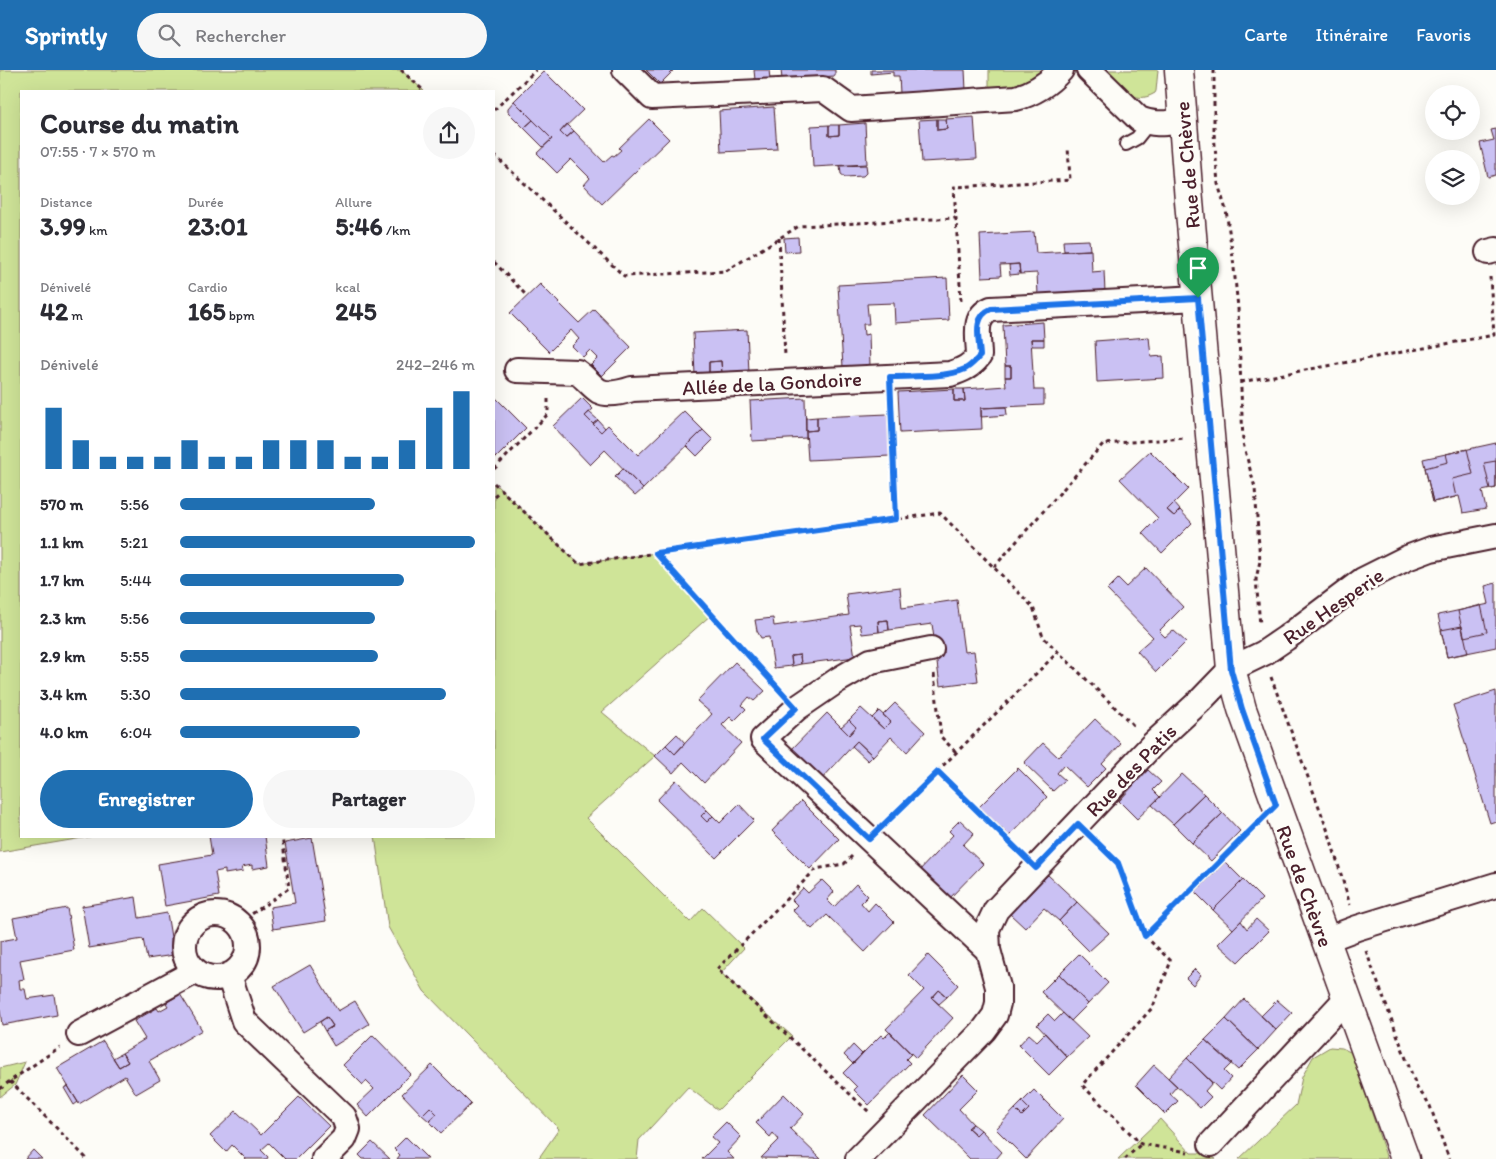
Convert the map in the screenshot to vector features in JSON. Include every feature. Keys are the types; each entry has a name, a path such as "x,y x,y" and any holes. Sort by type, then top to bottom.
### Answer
{"street":[{"path":"625,70 652,97 823,89 851,109 1016,98 1043,87 1061,70"},
{"path":"1089,70 1139,119 1159,124 1184,121"},
{"name":"Rue de Chèvre","path":"1179,70 1231,670 1242,709 1404,1159"},
{"path":"983,314 991,309 1198,298"},
{"name":"Allée de la Gondoire","path":"516,370 577,372 600,391 609,392 621,392 632,389 950,374 967,368 980,356 978,322 983,314"},
{"name":"Rue Hesperie","path":"1231,670 1279,643 1363,580 1407,558 1432,549 1496,536"},
{"path":"931,649 871,661 796,708 763,739 988,950"},
{"name":"Rue des Patis","path":"858,1159 984,1030 995,1015 998,1003 998,987 988,950 987,929 996,910 1153,744 1231,670"},
{"path":"1324,940 1496,885"},
{"path":"210,914 230,917 239,923 245,931 248,941 248,952 244,962 238,969 221,978 204,976 196,971 189,963 184,949 186,933 192,924 210,914"},
{"path":"79,1034 196,971"},
{"path":"229,975 244,1021 344,1117 348,1129 344,1139 324,1159"},
{"path":"1211,1144 1346,999"}],"lane":[{"path":"1126,144 1136,138 1149,123"}],"path":[{"path":"401,70 423,90"},
{"path":"495,109 536,70"},
{"path":"983,314 961,302 954,187 1070,180 1068,147"},
{"path":"495,156 624,276 726,271 799,226 955,218"},
{"path":"778,238 787,382"},
{"path":"1241,382 1494,335 1492,251"},
{"path":"495,263 525,294"},
{"path":"495,468 548,414 549,371"},
{"path":"890,377 896,519"},
{"path":"994,567 1103,444 1210,436"},
{"path":"495,484 579,564 940,513 1033,607 1042,637 1153,744"},
{"path":"495,495 501,489"},
{"path":"656,553 796,708"},
{"path":"931,649 941,737 957,753"},
{"path":"888,1129 717,969 816,869 844,864 1058,652"},
{"path":"938,772 1036,868"},
{"path":"1145,936 1276,805"},
{"path":"1078,824 1118,863 1145,936 1171,961 1153,1007 1082,1085 1140,1144 1191,1153 1211,1144"},
{"path":"239,923 289,888 282,838"},
{"path":"0,1089 79,1034"},
{"path":"10,1081 87,1159"},
{"path":"1125,1159 1140,1144"}],"green space":[{"path":"0,70 401,70 423,90 20,90 20,838 82,838 0,852"},
{"path":"989,70 1042,70 1039,77 1027,85 989,92"},
{"path":"1108,70 1158,70 1156,91 1147,97 1133,96 1123,88"},
{"path":"495,484 579,564 656,553 712,614 602,712 655,756 586,818 690,922 703,908 744,948 721,973 792,1036 718,1110 688,1087 639,1140 637,1159 538,1159 559,1129 424,991 388,927 375,838 495,838"},
{"path":"1330,1047 1342,1048 1352,1053 1387,1159 1239,1159 1296,1105 1302,1077 1313,1057"},
{"path":"25,1062 15,1085 0,1097 0,1068"},
{"path":"1160,1119 1191,1153 1205,1153 1216,1159 1118,1159"}],"building":[{"path":"646,70 674,70 660,84"},
{"path":"754,70 769,70 770,79 755,80"},
{"path":"781,70 835,70 835,76 782,79"},
{"path":"871,70 965,70 966,90 900,93 899,76 893,76 893,72 871,74"},
{"path":"544,71 583,110 560,132 566,138 574,131 604,162 621,150 619,148 649,119 669,139 602,204 584,185 590,178 571,159 557,173 537,153 552,139 514,101"},
{"path":"514,101 533,120 524,128 508,112 508,108"},
{"path":"774,107 777,149 721,152 719,111"},
{"path":"974,117 977,159 922,162 919,120 937,119 937,130 947,129 946,119"},
{"path":"937,119 946,119 947,129 937,130"},
{"path":"533,120 552,139 543,147 524,128"},
{"path":"865,123 867,164 813,167 811,126 829,125 829,136 839,135 839,125"},
{"path":"567,124 574,131 566,138 560,132"},
{"path":"829,125 839,125 839,135 829,136"},
{"path":"1496,129 1496,175 1488,177 1480,143 1494,140 1491,130"},
{"path":"866,165 867,172 863,176 845,177 841,174 840,166"},
{"path":"1034,232 1036,253 1091,250 1092,272 1104,271 1105,292 1038,295 1037,273 1020,274 1019,264 1000,265 1001,276 982,277 980,235"},
{"path":"798,237 799,251 785,252 784,238"},
{"path":"1089,240 1090,250 1064,251 1063,241"},
{"path":"1019,264 1020,274 1010,275 1009,265"},
{"path":"947,278 949,320 895,323 894,303 867,304 869,324 863,324 864,335 869,334 870,366 843,367 838,285"},
{"path":"540,284 579,323 594,309 631,347 602,376 591,365 598,358 590,350 583,357 572,346 579,339 571,330 549,352 510,313"},
{"path":"1043,322 1044,339 1031,339 1034,390 1044,390 1044,405 981,408 982,429 900,433 898,392 954,389 954,401 965,401 964,389 1006,386 1005,377 1011,377 1011,366 1005,366 1003,325"},
{"path":"747,330 749,373 722,374 721,361 709,362 709,374 695,375 693,333"},
{"path":"1149,337 1151,357 1163,356 1164,378 1097,382 1095,341"},
{"path":"1031,339 1044,339 1044,346 1032,346"},
{"path":"721,361 722,374 709,374 709,362"},
{"path":"1005,366 1011,366 1011,377 1005,377"},
{"path":"954,389 964,389 965,401 954,401"},
{"path":"495,397 526,428 495,457"},
{"path":"582,398 593,409 585,416 601,432 608,425 638,455 684,411 703,430 643,489 605,450 590,465 553,426"},
{"path":"805,398 806,438 752,441 750,401"},
{"path":"1006,407 1007,415 981,417 981,408"},
{"path":"589,412 598,420 593,424 585,416"},
{"path":"888,414 890,456 808,460 806,431 817,430 817,417"},
{"path":"817,417 817,430 806,431 806,418"},
{"path":"598,420 605,428 601,432 593,424"},
{"path":"703,430 713,440 697,456 687,446"},
{"path":"1496,443 1496,488 1482,491 1486,509 1463,513 1459,496 1433,502 1423,459"},
{"path":"1467,449 1473,474 1452,479 1456,497 1433,502 1425,468 1448,462 1446,454"},
{"path":"1150,451 1188,489 1167,510 1174,516 1180,510 1192,523 1162,553 1143,533 1158,518 1120,479"},
{"path":"1496,461 1496,488 1490,489 1484,463"},
{"path":"623,469 643,489 635,496 615,477"},
{"path":"1174,503 1180,510 1174,516 1167,510"},
{"path":"1146,568 1183,607 1159,631 1165,637 1173,630 1186,642 1156,672 1137,651 1153,637 1107,590 1118,579 1126,587"},
{"path":"1496,583 1496,647 1447,657 1438,615 1489,604 1485,586"},
{"path":"900,587 902,608 957,600 964,652 974,651 978,681 940,686 936,655 944,653 942,644 935,645 932,624 889,630 888,620 878,621 879,632 862,634 860,624 850,625 855,657 801,664 800,655 791,656 792,666 774,668 769,637 761,638 757,631 755,620 773,618 774,626 849,615 846,594"},
{"path":"1481,605 1487,632 1464,637 1458,611"},
{"path":"888,620 889,630 879,632 878,621"},
{"path":"1462,626 1468,653 1447,657 1441,630"},
{"path":"800,655 801,664 792,666 791,656"},
{"path":"735,662 765,691 754,701 749,697 742,705 746,709 734,721 730,717 722,725 741,743 704,783 683,762 673,773 655,756 666,745 675,754 712,714 697,701"},
{"path":"1496,691 1496,821 1490,823 1453,705"},
{"path":"895,703 925,732 907,752 891,737 873,756 857,741 820,781 789,752 827,713 849,735 856,727 849,720 861,708 884,729 891,722 883,715"},
{"path":"879,711 891,722 884,729 872,718"},
{"path":"1095,719 1121,744 1102,764 1106,768 1087,787 1064,765 1057,773 1065,780 1053,791 1024,763 1043,743 1058,757"},
{"path":"849,720 856,727 849,735 841,727"},
{"path":"677,734 685,743 675,754 666,745"},
{"path":"857,741 873,756 868,761 852,746"},
{"path":"1018,768 1047,797 1009,836 979,807"},
{"path":"1148,770 1161,782 1153,790 1160,797 1137,819 1119,801"},
{"path":"1182,774 1204,794 1173,824 1152,805"},
{"path":"676,780 707,810 701,816 707,822 713,816 720,823 739,804 754,820 716,858 657,800"},
{"path":"1204,794 1223,813 1192,843 1173,824"},
{"path":"801,801 839,839 810,869 772,831"},
{"path":"707,810 713,816 707,822 701,816"},
{"path":"1223,813 1240,831 1211,861 1192,843"},
{"path":"960,820 974,833 963,845 983,864 945,903 916,874 953,835 949,831"},
{"path":"209,838 265,838 269,866 252,869 252,865 242,867 243,871 225,874 225,870 215,872 219,896 165,906 158,864 212,855"},
{"path":"312,838 326,921 273,929 270,907 295,903 285,843"},
{"path":"1225,862 1243,880 1213,910 1195,892"},
{"path":"1048,875 1077,902 1059,921 1044,908 1025,928 1010,914"},
{"path":"822,880 834,892 827,900 834,907 856,884 868,896 861,903 868,911 875,903 894,922 865,952 827,915 812,929 792,910 797,905 792,900 803,888 808,893"},
{"path":"1243,880 1262,899 1233,929 1213,910"},
{"path":"136,897 139,918 167,913 174,955 147,959 143,939 89,948 82,906"},
{"path":"1077,902 1109,933 1089,951 1059,921"},
{"path":"67,908 74,950 20,960 24,979 19,980 20,989 25,989 27,999 54,995 57,1015 2,1025 0,1010 0,941 17,938 13,918"},
{"path":"1256,919 1269,931 1238,962 1218,944 1241,921 1247,929"},
{"path":"1079,954 1108,983 1088,1004 1059,974"},
{"path":"928,955 958,985 947,997 939,990 932,998 953,1018 916,1058 886,1029 924,990 909,975"},
{"path":"310,965 338,1011 355,1001 369,1024 334,1046 325,1031 333,1026 327,1017 303,1032 274,986"},
{"path":"1195,969 1201,975 1193,985 1186,978"},
{"path":"1059,974 1088,1004 1071,1021 1041,992"},
{"path":"939,990 947,997 939,1004 932,998"},
{"path":"180,994 202,1030 149,1061 160,1080 136,1094 125,1076 79,1104 57,1068 103,1041 119,1067 128,1062 122,1053 145,1039 134,1021 157,1008 159,1011 168,1006 166,1003"},
{"path":"1244,999 1276,1030 1258,1050 1226,1019"},
{"path":"1277,1000 1292,1013 1276,1030 1261,1016"},
{"path":"1063,1013 1088,1037 1067,1057 1037,1025 1048,1014 1055,1021"},
{"path":"327,1017 333,1026 325,1031 320,1022"},
{"path":"1226,1019 1258,1050 1238,1070 1205,1040"},
{"path":"890,1032 911,1054 906,1059 910,1063 869,1105 854,1090 857,1087 843,1073 881,1035 884,1038"},
{"path":"1045,1033 1067,1057 1049,1075 1019,1045 1029,1034 1037,1041"},
{"path":"373,1035 411,1074 368,1117 357,1105 374,1089 366,1081 363,1085 343,1065"},
{"path":"1205,1040 1232,1063 1224,1071 1231,1078 1220,1090 1187,1058"},
{"path":"853,1045 862,1054 853,1064 844,1055"},
{"path":"122,1053 128,1062 119,1067 113,1058"},
{"path":"1187,1058 1212,1083 1205,1091 1211,1097 1200,1108 1168,1078"},
{"path":"432,1065 471,1104 441,1133 429,1121 437,1114 430,1107 422,1115 402,1094"},
{"path":"1154,1065 1177,1086 1170,1094 1178,1101 1165,1114 1136,1085"},
{"path":"963,1075 978,1090 959,1109 973,1124 968,1128 976,1135 981,1130 1002,1152 996,1159 970,1159 925,1115"},
{"path":"68,1086 78,1102 74,1105 64,1088"},
{"path":"1034,1090 1063,1119 1026,1159 996,1129 1015,1109 1022,1116 1029,1109 1022,1102"},
{"path":"784,1094 804,1114 790,1129 821,1159 761,1158 779,1140 773,1133 770,1137 756,1123"},
{"path":"299,1097 329,1126 296,1159 285,1159 269,1143 261,1150 268,1157 267,1159 246,1159 232,1145 226,1152 210,1136 236,1111 261,1135"},
{"path":"1022,1102 1029,1109 1022,1116 1015,1109"},
{"path":"430,1107 437,1114 429,1121 422,1115"},
{"path":"726,1122 741,1137 727,1152 734,1159 702,1159 718,1143 711,1137"},
{"path":"973,1124 981,1130 976,1135 968,1128"},
{"path":"406,1137 428,1159 397,1159 400,1155 394,1149"},
{"path":"372,1142 390,1159 363,1159 359,1155"},
{"path":"33,1150 42,1159 25,1159"}],"route":[{"path":"1198,298 1231,670 1242,709 1276,805 1145,936 1118,863 1078,824 1036,868 938,772 869,839 763,739 796,708 656,553 896,519 890,377 950,374 967,368 980,356 978,322 983,314 991,309 1198,298"}]}
